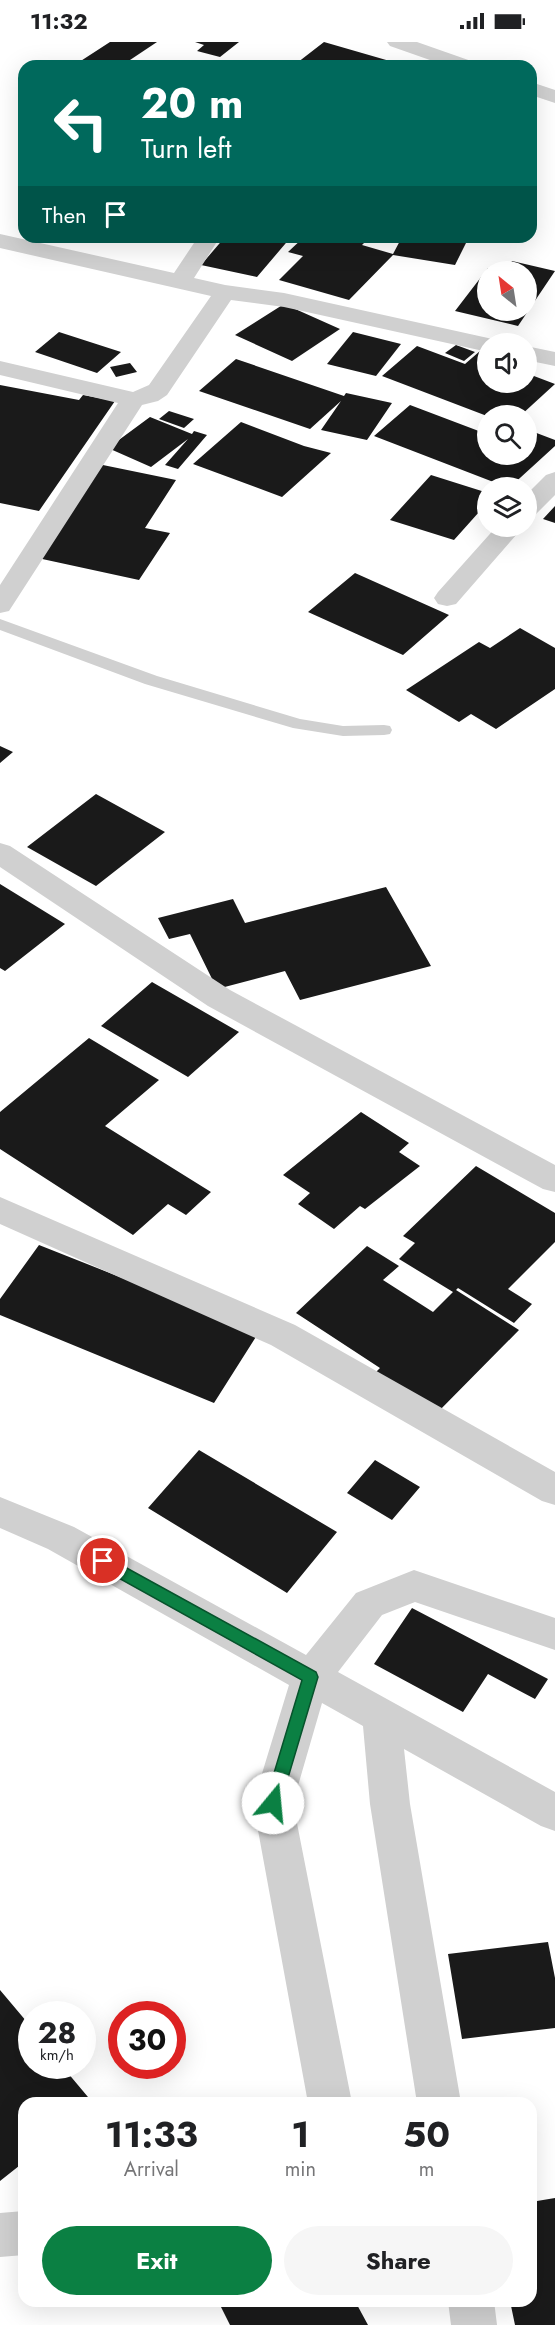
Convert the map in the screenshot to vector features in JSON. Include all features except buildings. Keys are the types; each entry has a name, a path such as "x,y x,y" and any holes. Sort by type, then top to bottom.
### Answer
{"street":[{"path":"398,42 449,60"},
{"path":"537,90 555,97"},
{"path":"0,241 225,292 284,300 477,343"},
{"path":"180,282 205,243"},
{"path":"0,368 133,399 149,396 158,390 225,292"},
{"path":"537,355 555,359"},
{"path":"0,605 133,399"},
{"path":"537,499 555,480"},
{"path":"447,598 501,537"},
{"path":"0,853 219,998 555,1180"},
{"path":"0,1210 283,1335 555,1490"},
{"path":"0,1512 61,1538 555,1813"},
{"path":"329,2097 273,1803 310,1677 369,1604 414,1586 555,1634"},
{"path":"381,1716 390,1804 438,2097"},
{"path":"0,2235 18,2234"},
{"path":"472,2307 474,2325"}],"lane":[{"path":"0,624 151,680 299,724 343,731 384,730"}],"route":[{"path":"103,1561 310,1677 273,1803"}]}
